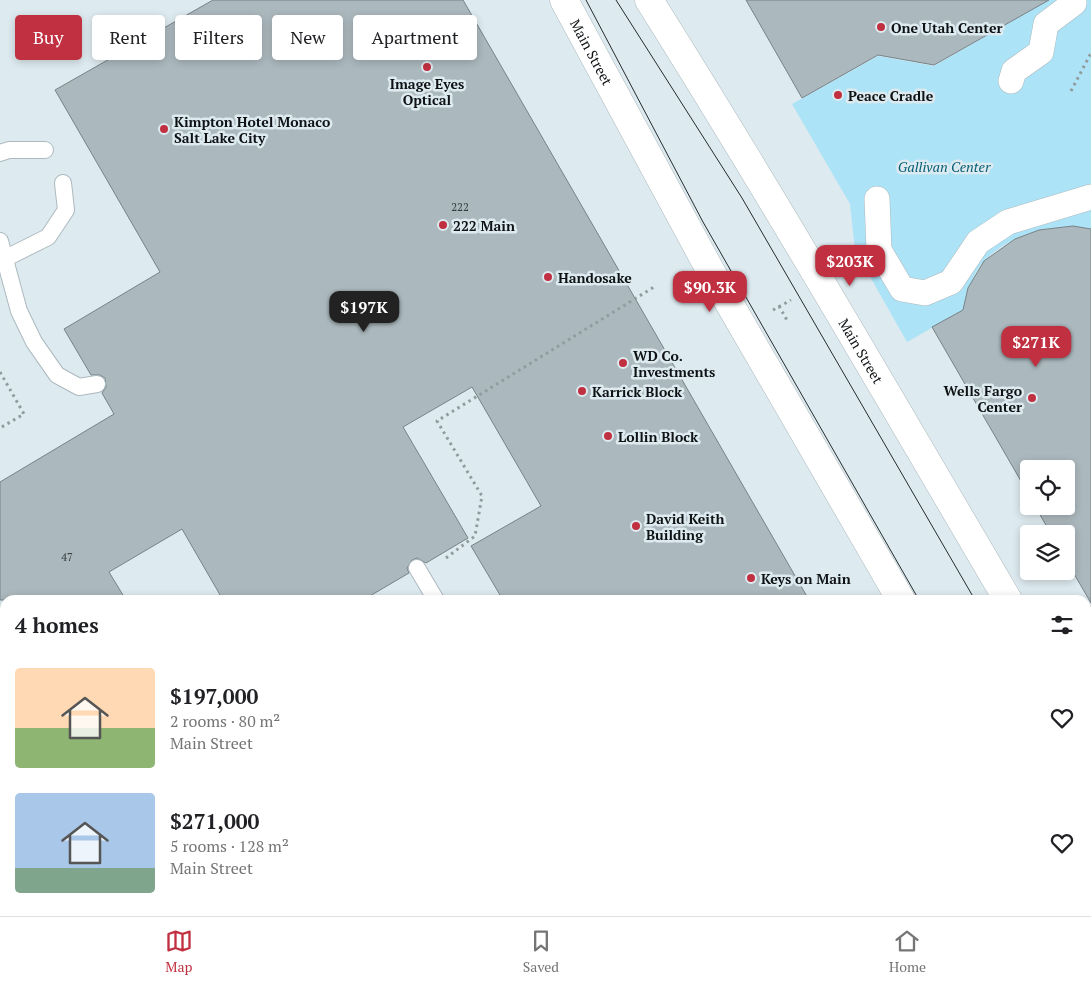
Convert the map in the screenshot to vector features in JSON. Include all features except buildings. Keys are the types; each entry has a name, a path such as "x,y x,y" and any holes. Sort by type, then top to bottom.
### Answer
{"street":[{"name":"Main Street","path":"564,0 715,278 898,595"},
{"name":"Main Street","path":"649,0 830,294 1005,595"},
{"path":"1011,81 1014,71 1042,52 1046,24 1074,3"},
{"path":"877,198 879,250 902,289 924,293 951,282 978,242 1008,222 1091,197"}],"lane":[{"path":"0,153 9,150 45,150"},
{"path":"6,258 48,237 66,210 64,183"},
{"path":"0,241 19,311 38,349 57,375 79,387 97,384"},
{"path":"420,573 433,595"}],"path":[{"path":"1071,92 1091,53"},
{"path":"420,573 475,536 482,496 437,421 654,287"},
{"path":"768,312 792,299"},
{"path":"780,306 788,322"},
{"path":"0,372 24,414 0,428"}],"green space":[{"name":"Gallivan Center","path":"1049,0 1091,0 1091,229 1048,229 1034,232 1007,243 984,261 976,272 970,284 963,310 907,342 855,250 850,204 792,104 878,56 934,66"}],"tram line":[{"path":"586,0 703,222 916,595"},
{"path":"616,0 742,198 972,595"}],"place":[{"name":"One Utah Center","path":"881,27"},
{"name":"Image Eyes Optical","path":"427,67"},
{"name":"Peace Cradle","path":"838,95"},
{"name":"Kimpton Hotel Monaco Salt Lake City","path":"164,129"},
{"name":"222 Main","path":"443,225"},
{"name":"Handosake","path":"548,277"},
{"name":"WD Co. Investments","path":"623,363"},
{"name":"Karrick Block","path":"582,391"},
{"name":"Wells Fargo Center","path":"1032,398"},
{"name":"Lollin Block","path":"608,436"},
{"name":"David Keith Building","path":"636,526"},
{"name":"Keys on Main","path":"751,578"}]}
